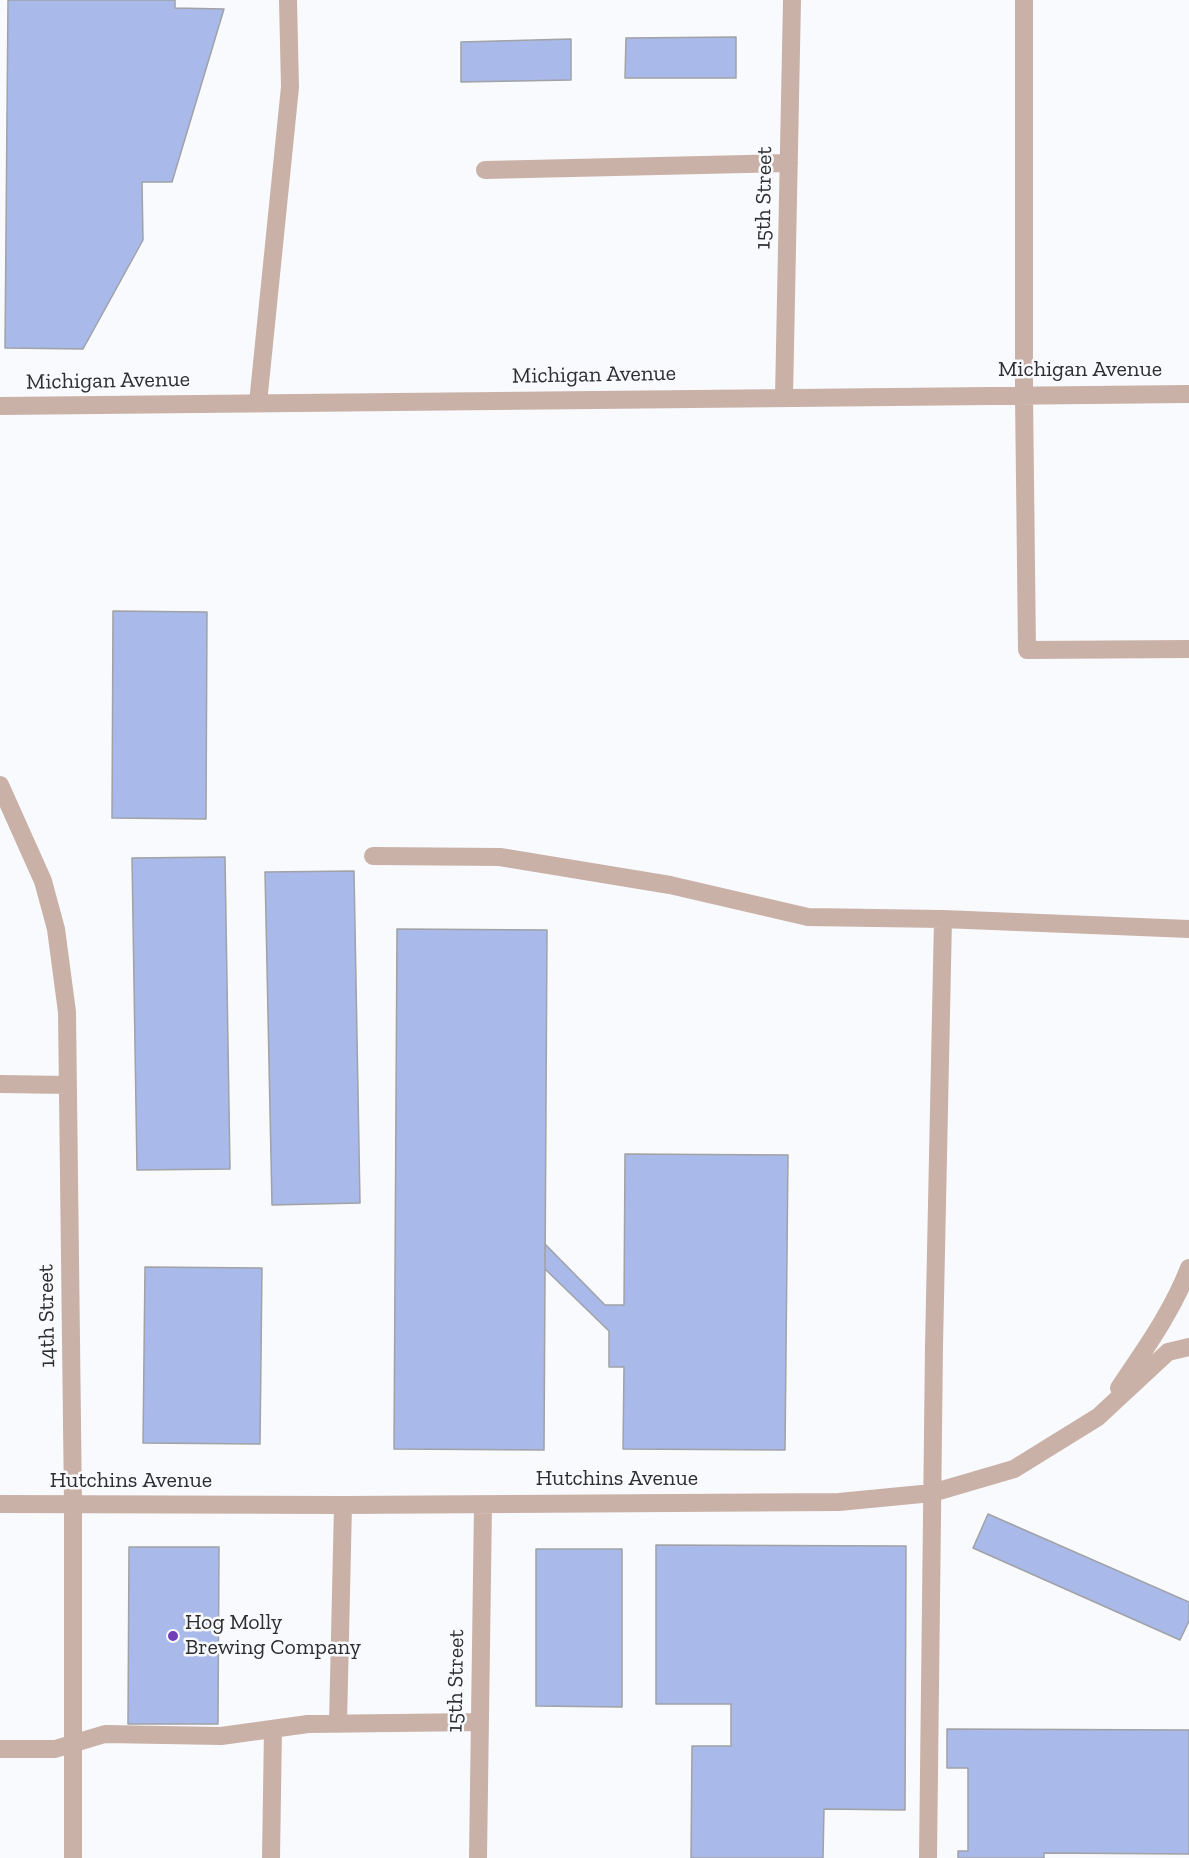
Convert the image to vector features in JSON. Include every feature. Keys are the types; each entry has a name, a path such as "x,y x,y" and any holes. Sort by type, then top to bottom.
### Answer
{"street":[{"path":"258,403 290,87 288,0"},
{"name":"15th Street","path":"784,397 792,0"},
{"path":"1024,0 1024,395 1027,650 1189,649"},
{"path":"485,170 789,163"},
{"name":"Michigan Avenue","path":"0,406 1189,394"},
{"name":"14th Street","path":"0,785 43,881 56,929 67,1012 73,1505 73,1858"},
{"path":"373,856 500,857 670,885 808,917 943,919 1189,929"},
{"path":"928,1858 932,1493 943,919"},
{"path":"0,1084 68,1084"},
{"path":"1098,1417 1164,1320 1178,1296 1189,1269"},
{"name":"Hutchins Avenue","path":"0,1504 343,1505 839,1502 932,1493 1014,1468 1098,1417 1168,1352 1189,1347"},
{"name":"15th Street","path":"478,1858 483,1504"},
{"path":"338,1724 343,1505"},
{"path":"0,1749 55,1749 105,1734 221,1736 308,1724 480,1722"},
{"path":"271,1858 273,1729"}],"building":[{"path":"8,0 175,0 175,8 224,9 172,182 142,182 143,240 83,349 5,348"},
{"path":"736,37 736,78 625,78 626,38"},
{"path":"571,39 571,80 461,82 461,42"},
{"path":"113,611 207,612 206,819 112,818"},
{"path":"225,857 230,1169 137,1170 132,858"},
{"path":"354,871 360,1203 272,1205 265,872"},
{"path":"397,929 547,930 544,1450 394,1449"},
{"path":"625,1154 788,1155 785,1450 623,1449 624,1367 609,1367 609,1331 545,1269 545,1244 605,1305 624,1305"},
{"path":"145,1267 262,1268 260,1444 143,1443"},
{"path":"988,1514 1189,1602 1189,1621 1180,1640 973,1548"},
{"path":"656,1545 906,1546 905,1810 824,1809 823,1858 691,1858 692,1746 731,1746 731,1704 656,1704"},
{"name":"Hog Molly Brewing Company","path":"129,1547 219,1547 218,1724 128,1724"},
{"path":"536,1549 622,1549 622,1707 536,1706"},
{"path":"947,1729 1189,1730 1189,1854 1044,1853 1044,1858 958,1858 958,1851 968,1851 968,1768 947,1768"}],"place":[{"name":"Hog Molly Brewing Company","path":"173,1636"}]}
